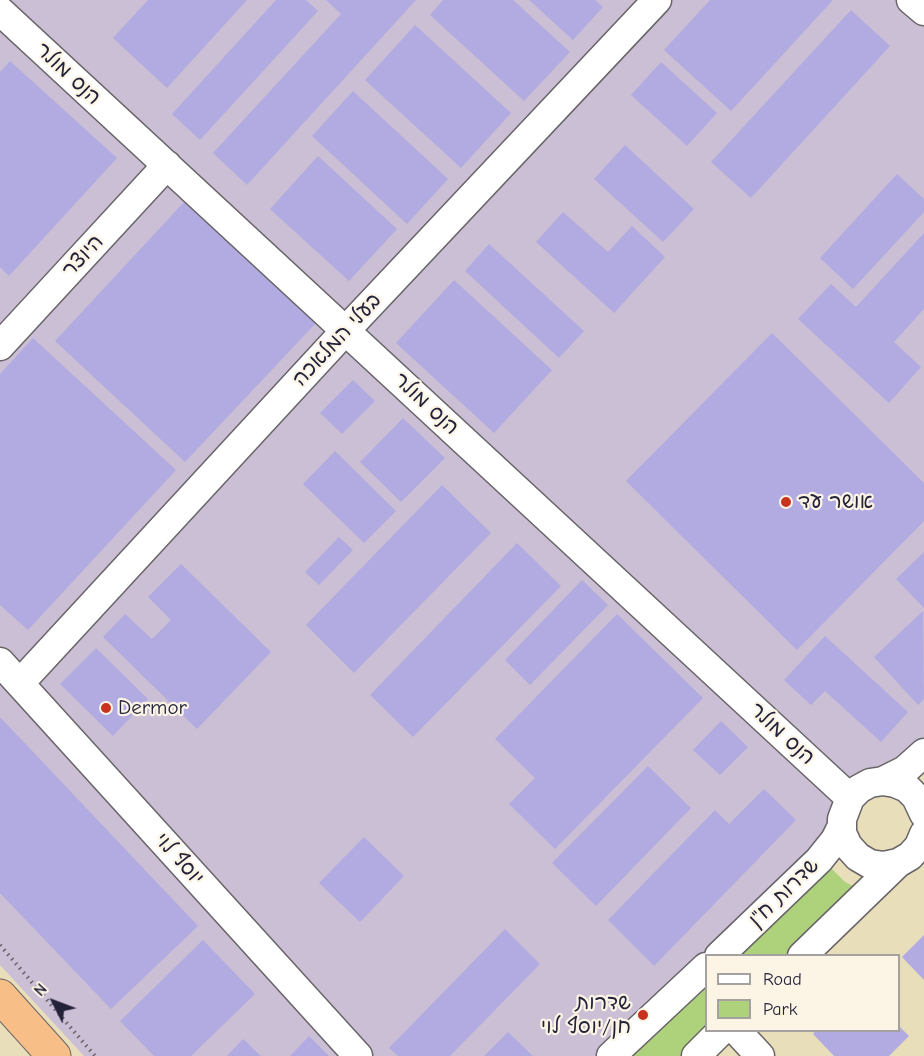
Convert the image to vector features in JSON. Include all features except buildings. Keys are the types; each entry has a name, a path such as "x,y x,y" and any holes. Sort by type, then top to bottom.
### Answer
{"highway":[{"path":"0,996 54,1056"}],"street":[{"name":"בעלי המלאכה","path":"20,683 346,330 657,0"},
{"path":"911,0 924,11"},
{"name":"הנס מולר","path":"2,16 346,330 850,798"},
{"name":"היוצר","path":"0,346 167,165"},
{"name":"יוסף לוי","path":"0,662 358,1056"},
{"path":"883,782 904,770 924,753"},
{"path":"850,798 870,783 895,783 907,788 916,797 924,814"},
{"name":"שדרות ח\"ן","path":"721,954 829,849 842,826 845,808 850,798"},
{"path":"842,826 842,833 848,846 858,857 870,864 884,866 898,863"},
{"path":"804,954 898,863 910,856 919,846 924,834"},
{"path":"611,1056 705,968"},
{"path":"696,1056 720,1032"},
{"path":"738,1032 760,1056"}],"path":[{"path":"0,945 95,1056"}],"shaded area":[{"path":"0,0 924,0 924,740 600,1056 84,1056 0,965"}],"green space":[{"path":"830,867 845,882 855,887 794,954 729,954"},
{"path":"705,976 705,1031 686,1056 622,1056"}],"place":[{"name":"אושר עד","path":"786,502"},
{"name":"Dermor","path":"106,708"},
{"name":"שדרות חן/יוסף לוי","path":"643,1015"}]}
